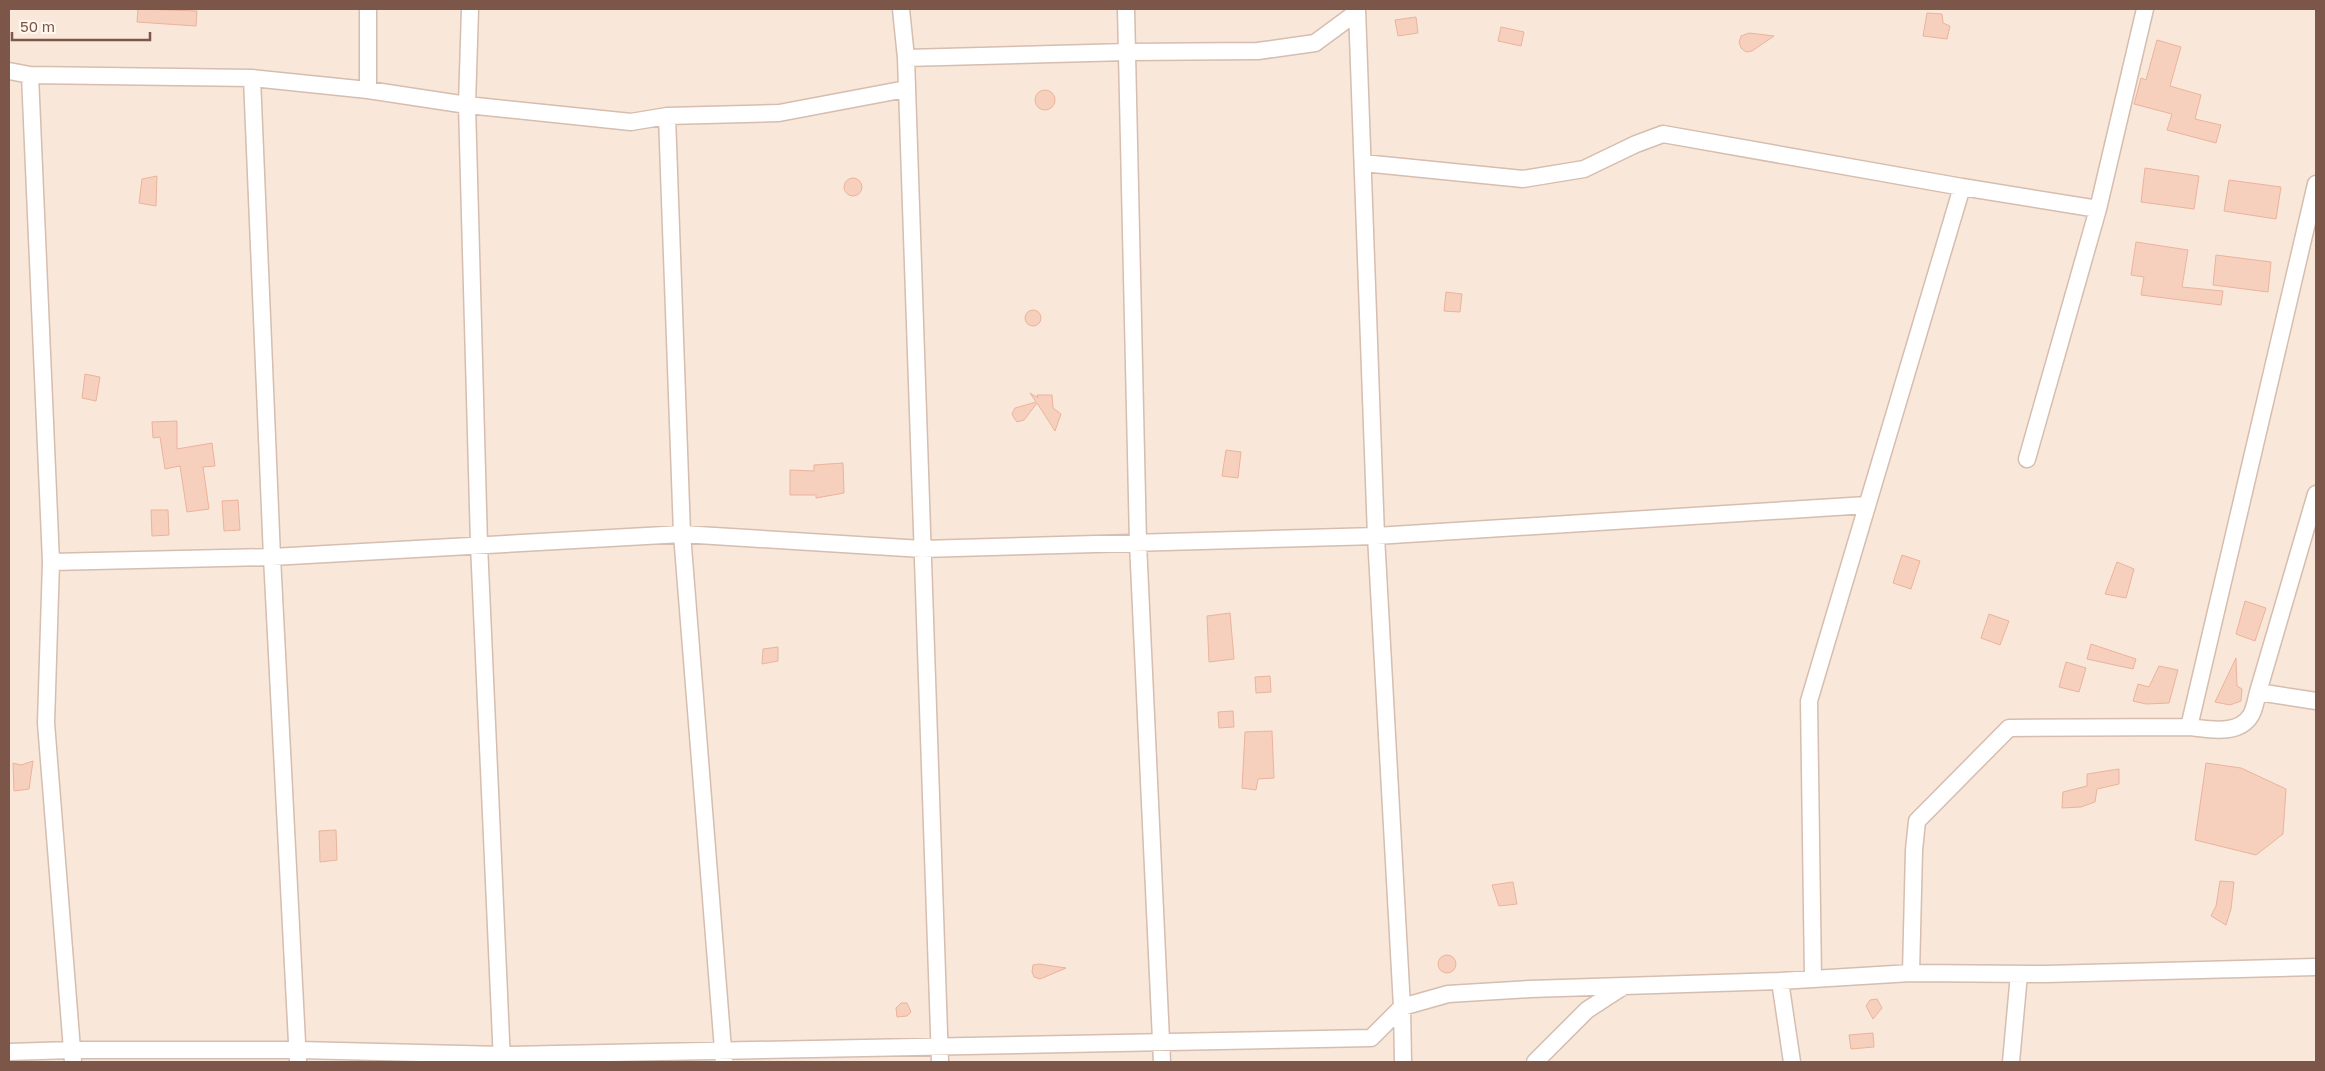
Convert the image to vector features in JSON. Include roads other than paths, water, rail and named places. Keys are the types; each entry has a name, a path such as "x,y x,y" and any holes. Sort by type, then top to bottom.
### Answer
{"street":[{"path":"368,9 368,90"},
{"path":"470,9 467,105 479,544 502,1058"},
{"path":"901,9 906,58 940,1054"},
{"path":"1126,9 1138,543 1162,1062"},
{"path":"2027,459 2098,209 2145,9"},
{"path":"906,58 1127,52 1258,51 1315,43 1357,10"},
{"path":"1357,10 1376,536 1402,1008 1403,1062"},
{"path":"9,71 30,75 252,78 368,90 467,105 632,122 667,116 779,113 906,89"},
{"path":"30,75 51,562 46,723 72,1056"},
{"path":"252,78 272,557 298,1056"},
{"path":"667,116 682,534 724,1056"},
{"path":"1362,164 1523,179 1584,169 1636,144 1663,134 2098,209"},
{"path":"2189,726 2316,184"},
{"path":"1813,978 1809,701 1962,187"},
{"path":"1911,973 1914,850 1917,821 2009,728 2189,726 2221,730 2238,726 2251,715 2316,494"},
{"path":"51,562 272,557 682,534 922,549 1376,536 1867,505"},
{"path":"2258,692 2316,701"},
{"path":"9,1052 72,1056 502,1058 940,1054 1162,1042 1371,1038 1402,1008 1448,994 1780,981 1911,973 2019,974 2316,967"},
{"path":"2011,1062 2019,974"},
{"path":"1780,981 1792,1062"},
{"path":"1534,1062 1587,1010 1624,986"}]}
